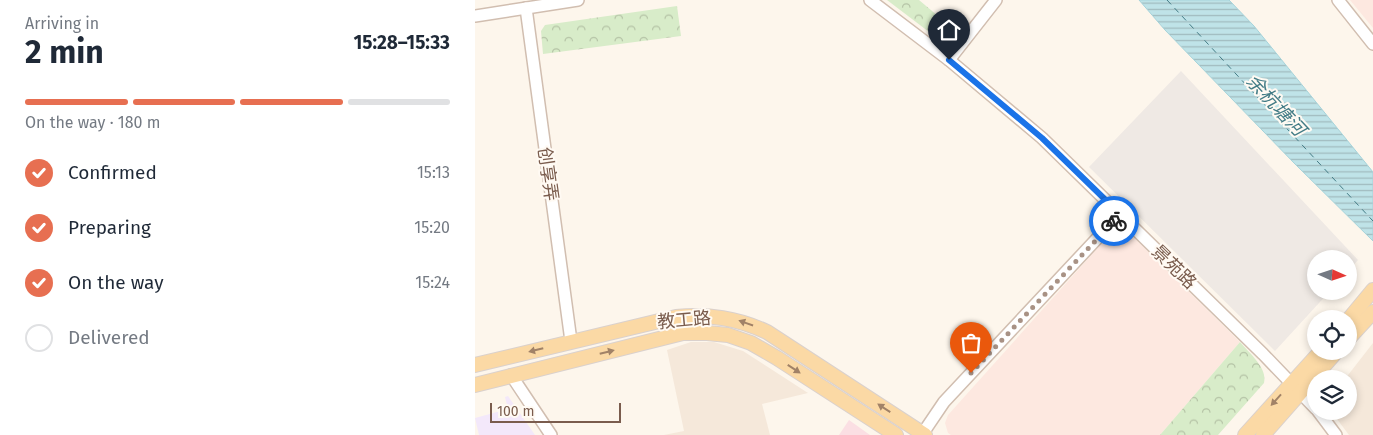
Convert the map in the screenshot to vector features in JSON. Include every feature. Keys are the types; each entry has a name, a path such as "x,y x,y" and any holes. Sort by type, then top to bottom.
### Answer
{"main road":[{"path":"1357,310 1371,293"},
{"path":"1357,329 1373,312"},
{"name":"教工路","path":"475,365 676,317 692,315 721,317 741,321 767,332 924,434"},
{"name":"教工路","path":"475,385 683,333 707,332 728,335 751,342 895,435"},
{"path":"1263,435 1315,360"},
{"path":"1245,435 1327,360"}],"street":[{"path":"475,16 578,0"},
{"name":"景苑路","path":"870,0 949,60 1042,138 1307,400"},
{"path":"949,60 996,0"},
{"path":"1338,0 1373,44"},
{"name":"创享弄","path":"526,8 571,341"},
{"path":"924,434 944,402 1120,214"},
{"path":"511,375 551,435"},
{"name":"景苑路","path":"1325,420 1336,435"}],"shaded area":[{"path":"1350,0 1373,0 1373,28"},
{"path":"1181,71 1349,250 1307,250 1307,300 1322,300 1313,310 1307,310 1307,316 1275,351 1089,167"},
{"path":"1122,231 1130,234 1240,342 1160,435 951,435 948,433 945,423 948,415 1112,232"},
{"path":"691,342 714,342 743,351 808,393 762,404 770,435 664,435 684,431 667,350"},
{"path":"1373,343 1373,435 1349,435 1338,420 1357,420 1357,370 1352,370"},
{"path":"508,396 535,435 479,435 475,418 508,409 505,397"},
{"path":"849,420 870,435 839,435"}],"green space":[{"path":"887,0 919,0 951,27 946,34 933,35"},
{"path":"677,6 681,36 543,54 541,31 545,25"},
{"path":"1240,342 1261,366 1264,383 1218,435 1160,435"}],"water":[{"name":"余杭塘河","path":"1139,0 1229,0 1254,26 1373,172 1373,241 1295,164 1165,30"}],"ferry route":[{"path":"1167,0 1373,221"}],"way so far":[{"path":"971,373 1114,221"}],"route":[{"path":"949,60 1042,138 1120,214 1114,221"}]}
